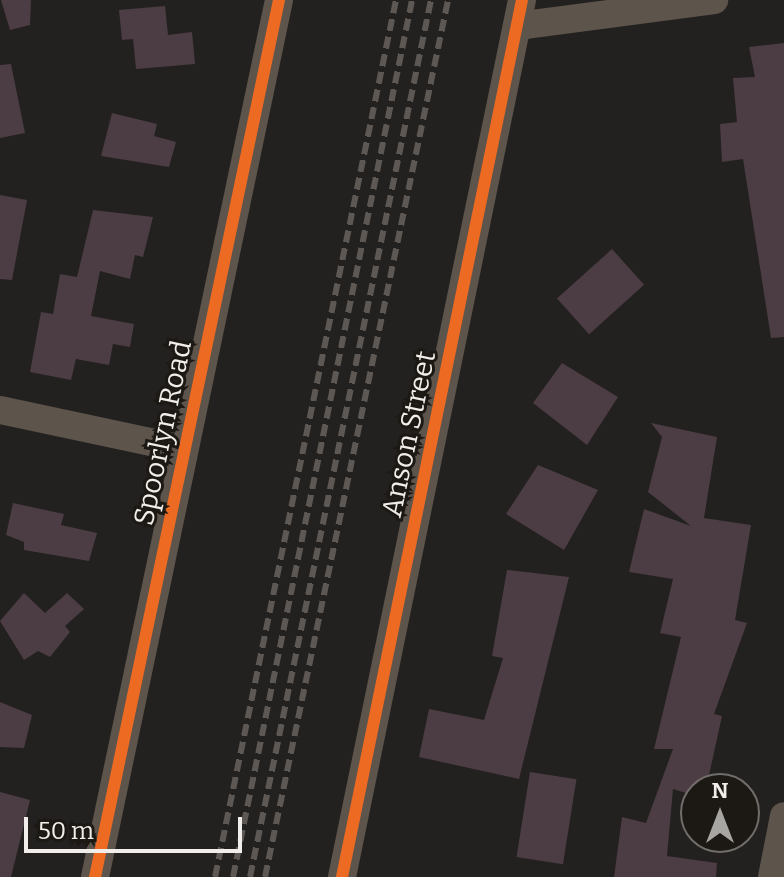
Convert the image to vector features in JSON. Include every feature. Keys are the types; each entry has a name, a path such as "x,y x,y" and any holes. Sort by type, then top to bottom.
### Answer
{"street":[{"name":"Spoorlyn Road","path":"95,877 279,0"},
{"path":"580,0 624,12"},
{"path":"519,13 624,12 714,0"},
{"name":"Anson Street","path":"342,877 519,13"},
{"path":"0,410 184,449"},
{"path":"772,877 784,816"}],"building":[{"path":"1,0 31,0 30,25 10,30"},
{"path":"165,6 168,35 192,32 195,64 136,69 133,39 122,40 119,10"},
{"path":"784,43 784,337 771,338 743,159 722,162 720,124 737,122 733,78 755,77 749,47"},
{"path":"11,64 25,133 0,138 0,65"},
{"path":"112,113 157,124 154,136 176,142 169,167 101,156"},
{"path":"0,195 27,200 12,280 0,279"},
{"path":"93,210 153,217 143,257 135,255 130,279 100,271 91,316 134,324 130,347 113,344 109,365 76,359 71,380 30,372 41,312 53,314 60,274 77,277"},
{"path":"612,249 644,285 589,334 557,299"},
{"path":"562,363 618,397 587,445 533,403"},
{"path":"651,423 717,437 704,518 751,525 735,620 747,623 714,714 722,716 710,773 680,773 680,791 673,789 667,856 717,863 716,877 614,877 622,817 646,823 673,749 654,749 681,637 660,633 673,579 629,572 644,509 691,526 648,492 662,437"},
{"path":"538,465 598,490 564,550 506,514"},
{"path":"13,503 64,514 61,525 97,533 89,561 24,550 24,542 6,535"},
{"path":"507,570 569,577 519,779 419,757 429,709 484,720 503,658 492,656"},
{"path":"24,593 45,613 67,593 84,609 65,626 70,632 50,657 38,651 24,660 0,621"},
{"path":"0,702 32,715 24,748 0,747"},
{"path":"530,772 576,779 563,864 517,857"},
{"path":"0,792 30,800 11,877 0,877"}],"railway":[{"path":"215,877 396,0"},
{"path":"233,877 412,0"},
{"path":"250,877 431,0"},
{"path":"265,877 448,0"}],"cycle path":[{"path":"95,877 279,0"},
{"path":"342,877 522,0"}]}
